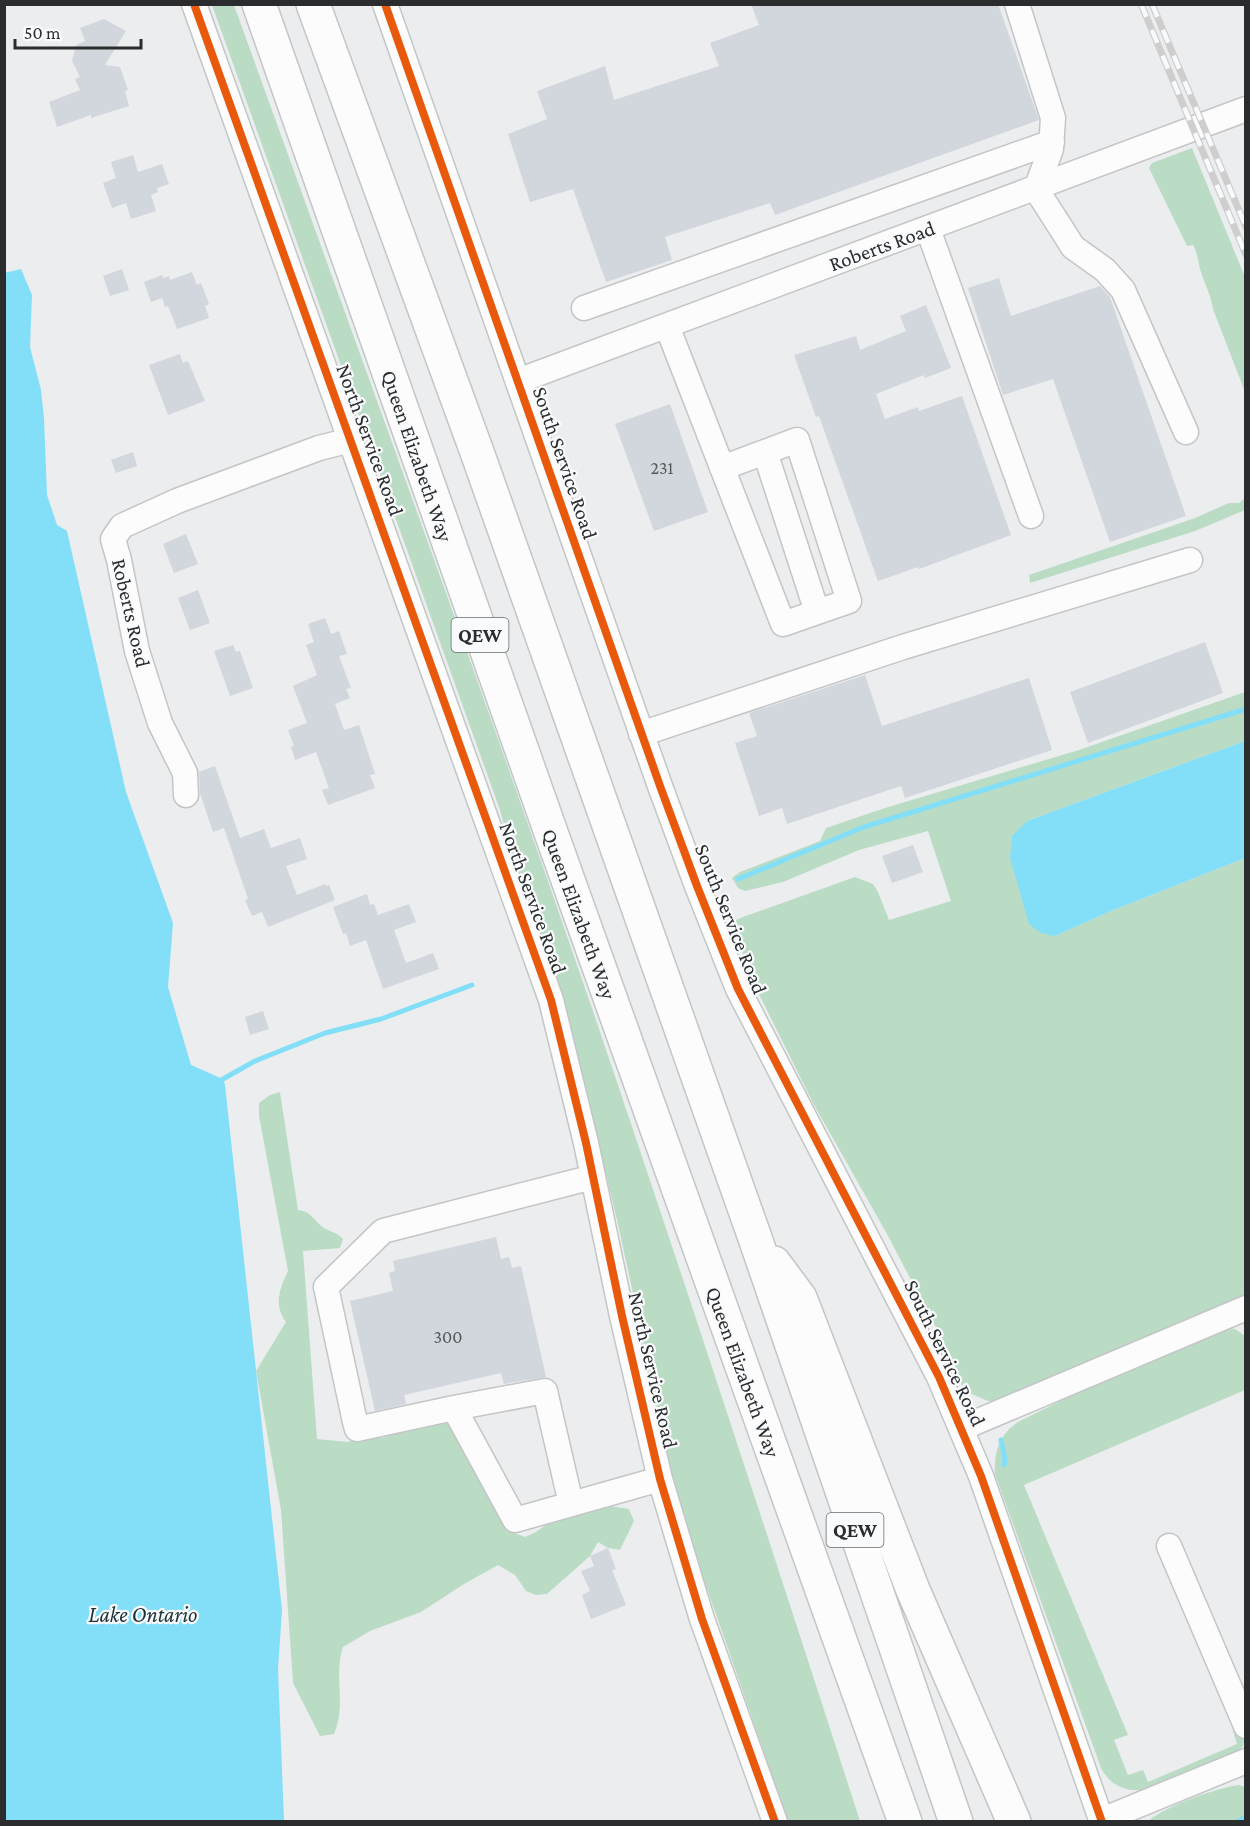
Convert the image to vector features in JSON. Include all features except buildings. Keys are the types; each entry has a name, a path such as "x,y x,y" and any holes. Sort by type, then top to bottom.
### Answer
{"highway":[{"name":"Queen Elizabeth Way","path":"259,4 486,652 775,1464 905,1821"},
{"name":"QEW","path":"313,4 477,452 754,1238 956,1821"},
{"path":"754,1238 800,1298 914,1590 1014,1821"},
{"path":"775,1464 801,1595 882,1821"}],"street":[{"name":"North Service Road","path":"194,4 551,1000 660,1479 702,1619 775,1821"},
{"name":"South Service Road","path":"385,4 641,734 697,886 738,989 782,1077 904,1306 962,1428 1102,1821"},
{"path":"1017,4 1053,118 1051,149 1036,189 1073,247 1105,270 1123,290 1186,432"},
{"name":"Roberts Road","path":"518,381 1245,110"},
{"path":"584,308 1052,142"},
{"path":"928,229 1030,516"},
{"path":"667,326 722,468 783,624 849,600 797,440 722,468"},
{"name":"Roberts Road","path":"186,795 185,773 160,723 137,651 113,539 122,526 177,501 319,448 351,440"},
{"path":"765,452 816,612"},
{"path":"641,734 903,646 1190,560"},
{"path":"571,1504 545,1391 357,1429 326,1287 383,1231 593,1177"},
{"path":"962,1428 1245,1308"},
{"path":"454,1408 515,1520 660,1479"},
{"path":"1169,1546 1245,1726"},
{"path":"1102,1821 1245,1761"}],"green space":[{"path":"212,5 234,5 461,635 628,1115 860,1821 788,1821 680,1511 618,1224 574,1042 551,965 510,847 500,810"},
{"path":"1192,148 1245,277 1245,392 1213,309 1195,248 1193,245 1187,246 1149,168 1152,163"},
{"path":"1245,498 1245,510 1195,531 1030,583 1029,575 1195,518 1229,503 1239,503"},
{"path":"1245,692 1245,741 1027,821 1055,936 1111,911 1245,858 1245,1298 999,1402 988,1401 972,1394 961,1384 952,1358 887,1234 813,1103 751,978 734,926 736,920 743,917 855,877 873,884 889,920 951,901 928,831 859,850 783,882 745,891 738,888 732,878 740,872 820,841 826,828 1079,750"},
{"path":"280,1092 298,1210 308,1213 322,1227 343,1239 340,1248 303,1251 317,1439 348,1442 360,1438 382,1438 437,1420 451,1425 506,1525 514,1533 525,1537 547,1524 603,1505 629,1509 634,1521 620,1550 608,1548 598,1542 590,1556 547,1594 536,1595 526,1591 515,1575 498,1565 421,1612 370,1631 343,1647 339,1669 338,1723 334,1734 320,1736 293,1683 281,1510 256,1371 286,1322 280,1309 279,1296 288,1271 259,1116 259,1103 270,1095"},
{"path":"1227,1328 1235,1329 1245,1336 1245,1390 1024,1485 1128,1735 1114,1740 1128,1775 1143,1770 1148,1782 1237,1744 1234,1730 1244,1740 1243,1746 1238,1751 1148,1789 1127,1789 1110,1780 1101,1768 995,1474 997,1451 1002,1438 1018,1422 1101,1381"},
{"path":"1239,1785 1245,1787 1245,1821 1148,1821 1167,1809 1192,1798"}],"water":[{"name":"Lake Ontario","path":"21,269 32,295 30,347 41,390 47,495 57,525 67,531 126,792 173,923 168,987 191,1065 223,1079 225,1085 282,1610 278,1669 284,1821 5,1821 4,273"},
{"path":"1245,741 1245,858 1111,911 1055,936 1041,933 1029,924 1010,858 1012,836 1027,821"}],"waterway":[{"path":"738,879 864,827 1246,709"},
{"path":"223,1079 255,1061 325,1033 381,1019 472,985"},
{"path":"1001,1440 1004,1465"},
{"path":"1237,1822 1246,1817"}],"railway":[{"path":"1141,4 1246,255"},
{"path":"1152,4 1246,227"}],"cycle path":[{"path":"194,4 551,1000 586,1143 622,1316 660,1479 702,1619 775,1822"},
{"path":"385,4 697,886 738,989 939,1377 981,1476 1102,1822"}]}
